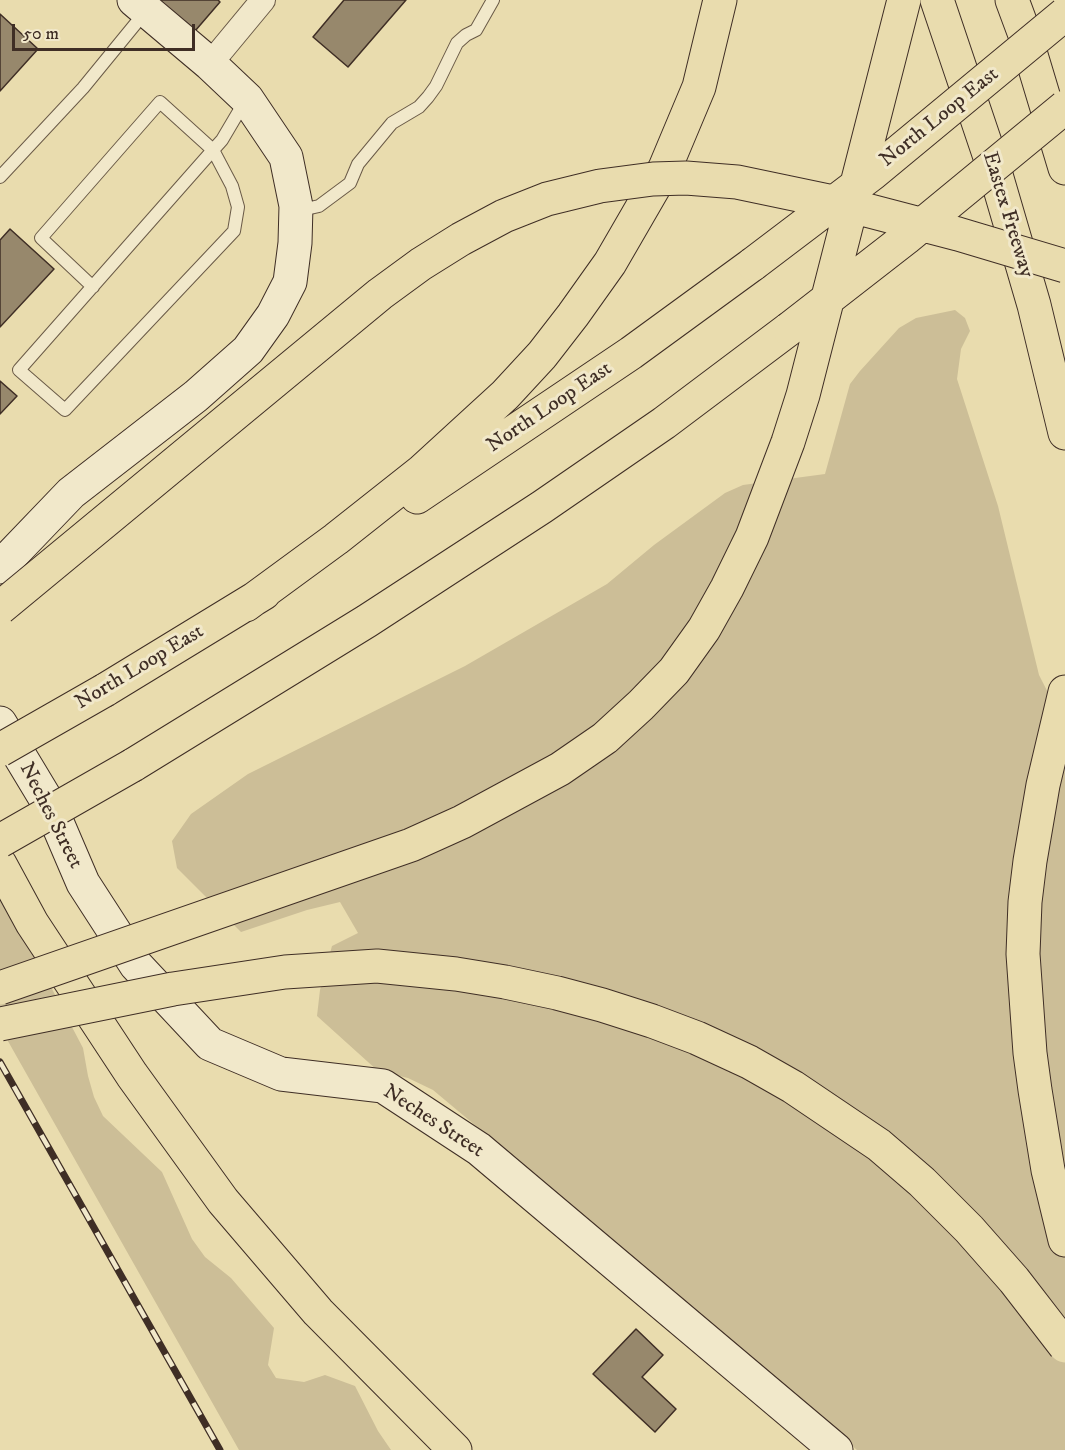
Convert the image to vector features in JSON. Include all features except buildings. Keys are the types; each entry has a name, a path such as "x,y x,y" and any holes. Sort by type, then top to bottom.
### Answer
{"highway":[{"path":"246,605 336,539 422,471 505,395 542,355 610,263 665,168 699,87 720,0"},
{"path":"0,988 411,845 462,822 518,794 605,738 674,671 704,628 732,578 756,528 788,442 904,0"},
{"name":"Eastex Freeway","path":"937,0 996,175 1034,305 1065,433"},
{"path":"1012,0 1029,46 1065,168"},
{"name":"North Loop East","path":"0,750 105,690 373,526 631,353 873,173 1065,14"},
{"path":"0,841 133,765 367,621 542,507 664,423 906,238 1065,107"},
{"path":"0,608 380,294 461,239 504,216 547,199 600,186 653,179 686,178 737,182 847,205 1065,266"},
{"path":"1065,693 1043,785 1031,852 1025,902 1023,954 1032,1071 1048,1170 1065,1240"},
{"path":"0,864 32,923 132,1075 223,1201 318,1312 455,1450"},
{"path":"0,1024 173,989 263,975 377,966 425,970 495,981 557,993 602,1005 697,1038 749,1062 810,1098 879,1145 922,1182 969,1229 1014,1280 1065,1346"}],"main road":[{"path":"0,567 71,493 196,396 248,350 273,315 290,282 296,212 286,157 247,99 210,64 140,5"},
{"name":"Neches Street","path":"0,723 50,806 83,883 130,956 210,1044 281,1074 383,1086 479,1149 836,1450"}],"street":[{"path":"210,64 263,0"}],"lane":[{"path":"296,212 319,206 350,183 358,164 392,123 418,107 428,97 436,86 457,43 476,30 493,0"},
{"path":"0,177 83,88 140,5"},
{"path":"93,286 41,238 160,102 213,150 232,186 238,207 234,231 65,410 19,370 213,150 222,140 247,99"}],"shaded area":[{"path":"955,310 965,318 970,331 961,349 957,379 998,506 1039,675 1065,726 1065,1450 857,1450 616,1243 433,1090 408,1078 378,1071 317,1016 320,990 332,946 358,933 340,902 307,910 241,932 177,868 172,841 191,814 248,774 465,666 607,584 654,545 725,493 743,485 825,474 850,384 860,371 899,328 916,318"},
{"path":"0,890 83,1048 94,1097 103,1116 162,1172 192,1239 205,1257 231,1278 274,1328 268,1365 276,1378 304,1382 325,1375 355,1386 378,1431 391,1450 239,1450 0,1027"}],"railway":[{"path":"0,1062 220,1450"}]}
